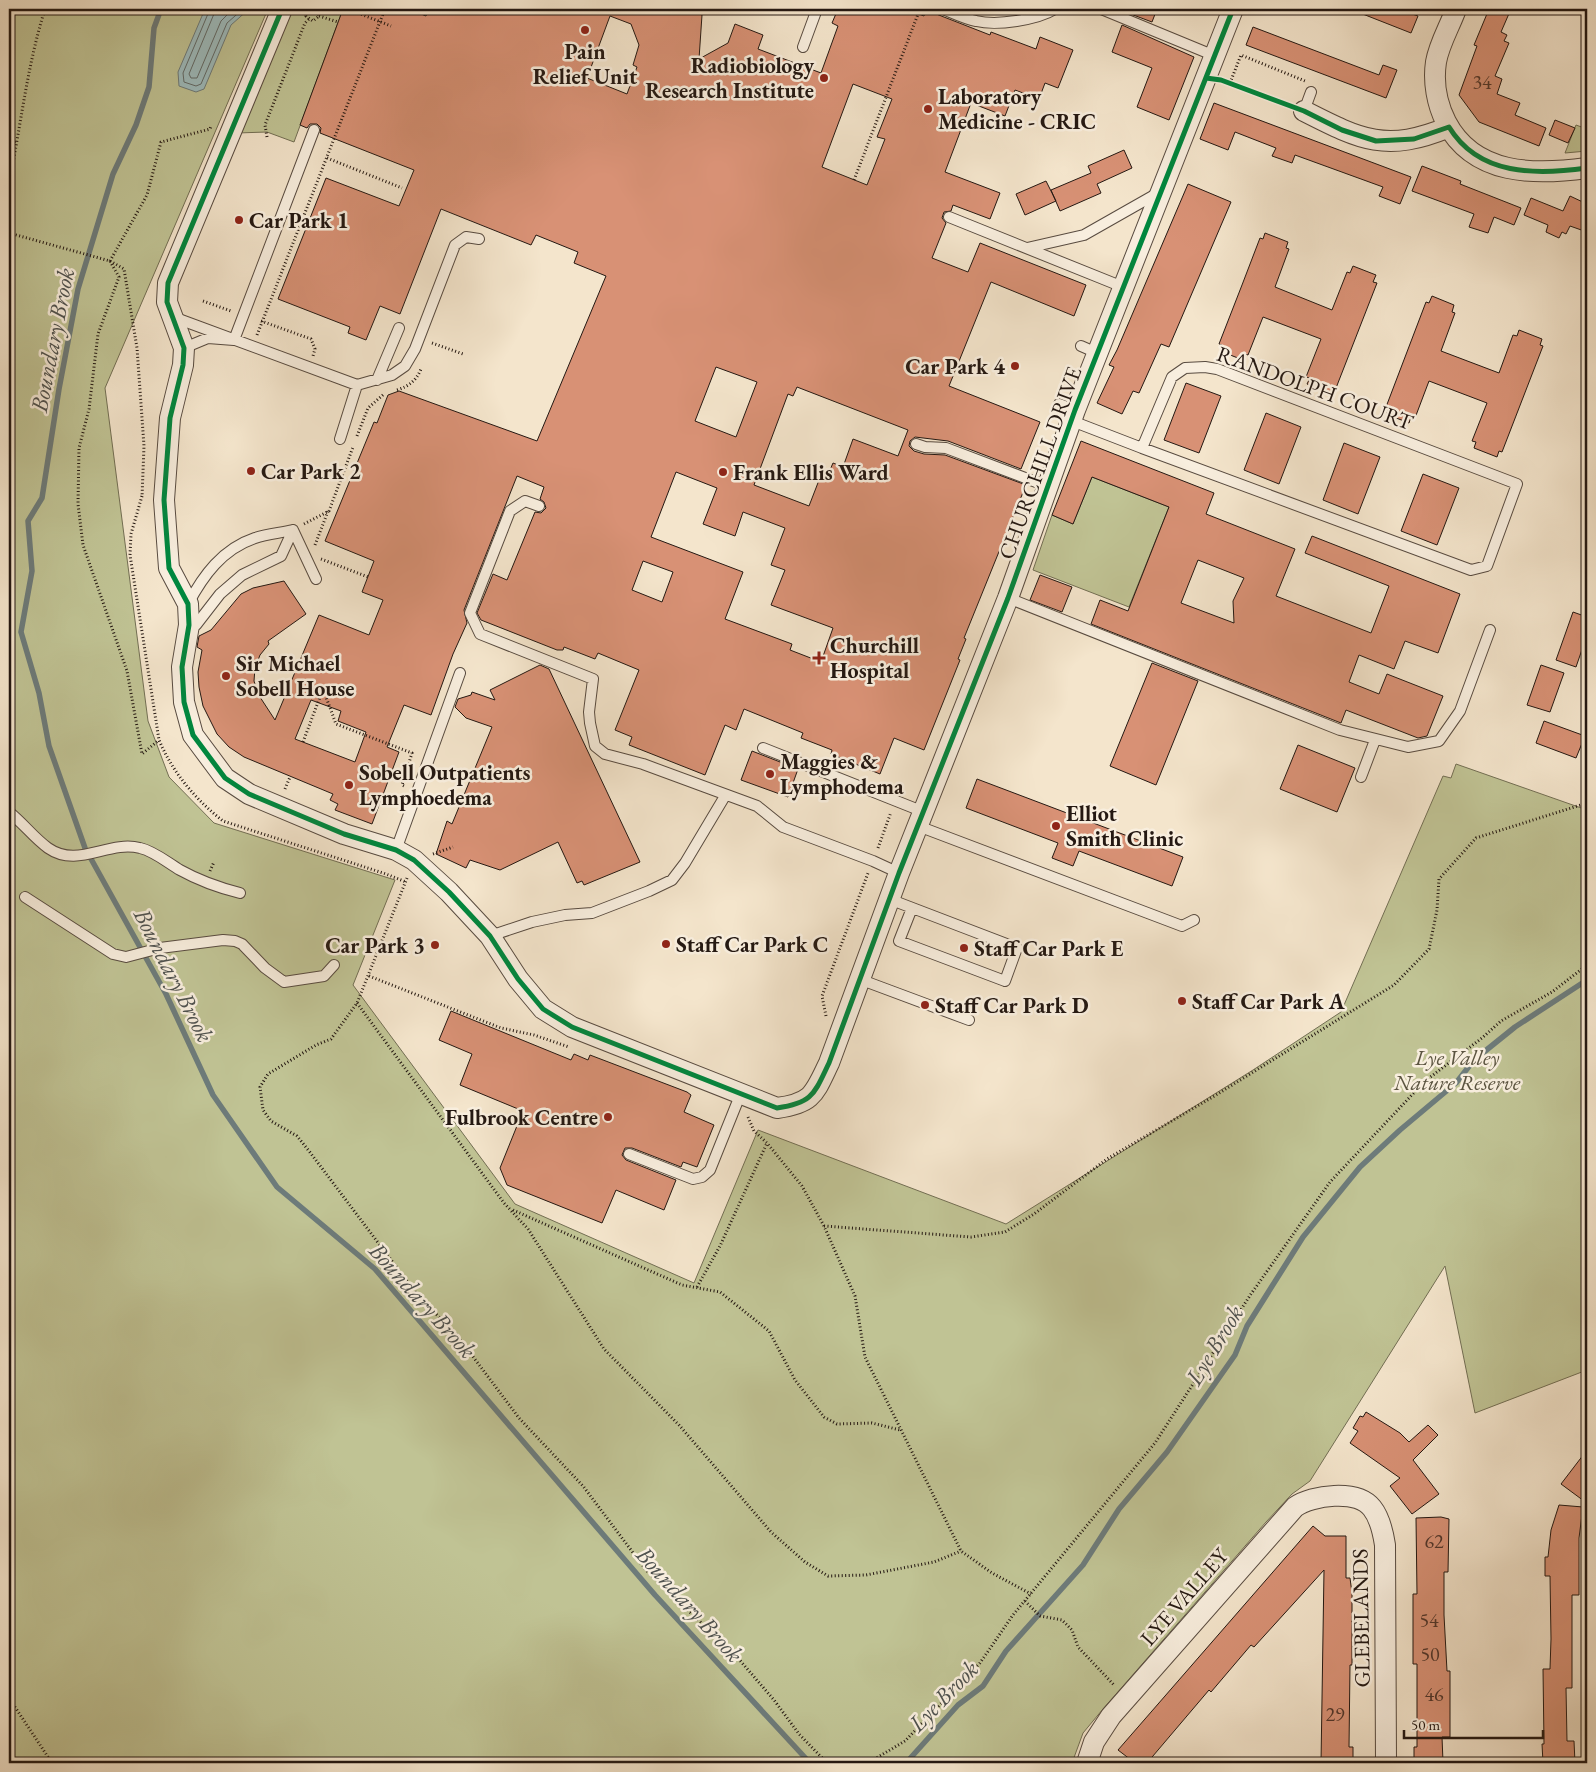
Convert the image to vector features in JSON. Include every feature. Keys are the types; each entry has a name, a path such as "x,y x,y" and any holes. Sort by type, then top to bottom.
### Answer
{"street":[{"path":"188,604 169,568 164,500 170,418 183,365 184,348 167,302 168,283 282,9"},
{"name":"CHURCHILL DRIVE","path":"188,604 189,626 182,667 184,702 193,735 225,778 249,794 278,808 344,834 396,850 414,860 449,892 490,936 518,979 544,1009 565,1023 738,1100 777,1108 798,1105 815,1092 832,1053 889,899 1008,598 1049,487 1069,412 1089,350 1123,287 1163,190 1233,9"},
{"path":"1456,9 1438,56 1436,72 1438,102 1449,127 1469,150 1499,166 1547,173 1587,168"},
{"path":"1304,111 1342,130 1376,141 1414,139 1449,127"},
{"name":"LYE VALLEY","path":"1087,1763 1094,1742 1110,1716 1295,1507 1316,1497 1342,1497"},
{"name":"GLEBELANDS","path":"1342,1497 1359,1499 1372,1507 1382,1526 1385,1545 1386,1763"}],"lane":[{"path":"803,47 817,9"},
{"path":"943,9 976,22 1014,22 1047,14 1055,9"},
{"path":"1101,9 1215,56"},
{"path":"1304,111 1313,88"},
{"path":"234,340 314,130"},
{"path":"1027,248 1084,235 1163,190"},
{"path":"949,217 1123,287"},
{"path":"172,317 357,386 392,375 405,366 415,349 455,245 466,237 479,239"},
{"path":"377,380 399,328"},
{"path":"184,348 208,338 234,340"},
{"name":"RANDOLPH COURT","path":"1205,367 1226,373 1518,484 1487,566 1470,570 1142,448 1172,377 1185,368 1205,367"},
{"path":"340,439 357,386"},
{"path":"1069,412 1142,448"},
{"path":"916,444 946,448 1049,487"},
{"path":"539,506 525,501 510,511 470,612 480,634 593,678 589,712 590,723 595,746 605,754 643,764 725,796 757,806 783,827 873,860 899,873"},
{"path":"188,604 201,580 214,564 240,544 255,538 293,530"},
{"path":"293,530 316,579"},
{"path":"189,626 196,625 220,594 242,575 281,556 293,530"},
{"path":"1008,598 1331,726 1375,740 1408,747 1439,741 1460,711 1490,630"},
{"path":"396,850 460,673"},
{"path":"1361,776 1375,740"},
{"path":"763,748 905,804 921,819 1182,926 1194,920"},
{"path":"490,936 532,922 565,915 592,914 650,891 672,880 686,863 725,796"},
{"path":"9,812 49,849 69,857 90,855 112,848 140,848 183,871 222,888 240,893"},
{"path":"25,897 104,950 113,954 128,957 153,950 223,940 235,941 242,944 264,968 284,982 324,976 334,965"},
{"path":"889,899 1017,948 1005,981 899,941 912,908"},
{"path":"859,979 970,1020"},
{"path":"629,1154 693,1179 702,1177 710,1170 738,1100"}],"path":[{"path":"9,183 17,146 28,71 45,9"},
{"path":"308,9 306,16 308,19"},
{"path":"317,9 319,16"},
{"path":"252,346 385,9"},
{"path":"854,180 920,9"},
{"path":"358,13 391,26"},
{"path":"308,19 315,20 319,16"},
{"path":"319,16 338,22"},
{"path":"267,137 265,125 304,23 308,19"},
{"path":"1230,84 1241,55 1313,88"},
{"path":"1206,78 1230,84 1304,111"},
{"path":"110,261 147,196 161,142 210,129 213,120"},
{"path":"9,133 17,146"},
{"path":"326,158 402,188"},
{"path":"9,227 10,233 110,261 124,269 137,348 144,446 142,496"},
{"path":"110,261 119,277 98,334 89,409 79,448 78,504 83,546 127,671 142,754 158,740"},
{"path":"203,301 311,339 315,350 308,367"},
{"path":"429,351 432,342 463,354"},
{"path":"312,551 368,408 383,394 408,386 418,376 422,368"},
{"path":"293,530 329,511"},
{"path":"316,556 368,577"},
{"path":"302,742 323,689 336,724 412,753 402,785 417,791"},
{"path":"824,1226 971,1237 1005,1232 1034,1214 1107,1159 1216,1095 1394,985 1429,949 1437,910 1439,879 1476,838 1587,803"},
{"path":"832,1053 822,996 894,805 905,804"},
{"path":"408,875 357,1003 331,1039 316,1045 268,1074 260,1087 263,1110 271,1121 297,1136 310,1151 419,1297 456,1334 519,1418 583,1486 646,1570 737,1657 774,1700 799,1734 827,1763"},
{"path":"868,1763 905,1741 980,1663 1025,1601 1155,1443 1251,1294 1330,1182 1425,1081 1482,1038 1501,1021 1552,992 1587,965"},
{"path":"368,976 501,1028 534,1035 566,1048 573,1047"},
{"path":"357,1003 510,1209 528,1229 604,1349 679,1425 771,1532 805,1562 828,1576 866,1575 934,1562 961,1551"},
{"path":"738,1100 747,1114 754,1131 767,1143 802,1186 824,1226 855,1296 865,1357 961,1551 992,1573 1031,1594"},
{"path":"697,1287 720,1246 767,1143"},
{"path":"510,1209 682,1285 720,1292 769,1331 795,1380 824,1417 837,1424 872,1424 900,1430"},
{"path":"1025,1601 1040,1616 1062,1620 1072,1630 1078,1647 1107,1679"},
{"path":"9,1698 52,1763"}],"green space":[{"name":"Lye Valley Nature Reserve","path":"9,9 268,9 105,388 148,721 169,777 214,823 395,880 353,985 515,1204 694,1283 758,1130 1006,1224 1253,1070 1341,1012 1443,776 1451,778 1456,764 1587,810 1587,1370 1475,1413 1445,1266 1310,1481 1292,1494 1266,1522 1103,1709 1083,1733 1072,1763 9,1763"},
{"path":"287,9 343,9 294,142 267,132 237,133"},
{"path":"1576,125 1587,129 1587,151 1565,153"},
{"path":"1092,477 1169,507 1129,607 1033,570 1052,515 1073,524"}],"water":[{"path":"205,9 249,9 231,25 204,89 196,92 179,86 178,72"}],"building":[{"path":"343,9 409,9 426,16 429,9 685,9 702,15 699,59 728,43 735,24 763,35 758,49 821,73 838,26 832,23 838,9 906,9 924,16 926,10 990,35 991,32 1036,49 1040,37 1073,50 1058,88 1045,83 1039,99 1015,90 1005,116 971,103 945,172 1000,193 990,219 953,205 951,211 944,212 942,218 946,223 932,258 968,272 980,243 1086,285 1074,316 991,282 949,386 1040,422 1021,469 948,441 915,437 910,441 909,446 914,451 924,454 945,455 1026,485 964,638 966,639 958,659 960,660 924,750 894,738 880,774 831,754 832,750 801,738 803,733 744,709 736,730 725,725 705,775 629,745 632,737 615,730 639,670 598,653 595,659 564,647 563,650 557,650 481,620 477,613 493,574 507,580 535,512 541,513 546,508 544,502 540,499 544,487 517,476 464,610 467,623 453,654 431,715 404,705 387,747 399,752 372,824 335,810 338,804 330,800 333,794 244,757 229,747 217,734 203,706 198,672 202,650 197,647 199,636 211,630 241,594 253,588 284,581 306,614 268,641 269,644 260,655 255,668 254,681 258,694 275,720 319,615 369,635 383,600 362,592 374,561 325,541 374,422 377,423 388,395 399,391 537,441 606,276 574,263 578,252 536,235 531,245 441,209 400,314 380,306 366,340 348,333 350,327 278,299 326,178 399,206 414,170 320,133 321,128 317,124 310,124 307,128 300,125","holes":["610,16 631,24 639,45 633,65 637,67 627,94 587,78","853,84 892,99 877,137 885,139 867,185 822,167","716,367 757,382 736,437 695,421","797,387 908,430 898,456 853,439 843,467 833,463 827,477 821,475 809,506 754,485 788,394 793,396","676,472 717,488 703,524 735,536 743,512 785,528 771,565 785,570 771,605 833,628 821,662 790,650 792,644 725,619 743,572 651,537","643,561 673,572 662,602 632,590","311,700 341,711 338,721 366,732 355,762 295,739"]},
{"path":"1129,9 1157,9 1152,22 1128,13"},
{"path":"1350,9 1398,9 1418,16 1411,33"},
{"path":"1489,9 1511,9 1501,32 1507,35 1504,41 1509,43 1495,76 1502,79 1497,94 1520,103 1515,115 1546,128 1539,146 1479,122 1459,95 1477,46 1474,45"},
{"path":"1122,25 1194,57 1169,120 1137,107 1152,68 1112,52"},
{"path":"1253,27 1379,75 1383,65 1397,70 1386,98 1246,45"},
{"path":"1214,103 1411,177 1400,204 1379,196 1383,187 1295,155 1292,163 1272,156 1276,148 1235,132 1228,150 1200,139"},
{"path":"1555,120 1575,128 1568,143 1549,135"},
{"path":"1124,150 1132,168 1097,184 1101,193 1060,211 1051,190 1091,173 1088,166"},
{"path":"1422,166 1461,181 1460,184 1521,208 1514,225 1494,217 1488,233 1469,227 1474,214 1412,191"},
{"path":"1046,181 1056,201 1025,215 1016,194"},
{"path":"1188,184 1231,202 1169,347 1161,344 1139,393 1133,391 1122,414 1097,403 1114,367 1109,365"},
{"path":"1570,196 1587,204 1587,232 1570,226 1566,234 1562,232 1559,238 1546,232 1548,225 1524,215 1531,198 1563,211"},
{"path":"1265,233 1288,242 1286,248 1289,249 1275,287 1332,310 1347,272 1350,273 1353,266 1376,275 1373,282 1377,283 1336,388 1333,387 1330,393 1307,384 1310,378 1306,377 1321,339 1263,317 1248,355 1245,354 1243,360 1220,351 1222,345 1219,344 1260,238 1263,239"},
{"path":"1432,296 1454,305 1452,312 1455,313 1441,351 1499,373 1513,335 1517,336 1519,330 1542,339 1540,345 1543,346 1502,452 1499,451 1497,457 1474,448 1476,442 1472,441 1487,403 1429,381 1415,418 1411,417 1409,423 1386,414 1389,408 1386,407 1426,302 1429,303"},
{"path":"1186,383 1221,396 1199,453 1164,440"},
{"path":"1266,413 1301,427 1279,484 1244,470"},
{"path":"1081,441 1214,493 1206,514 1295,549 1276,596 1371,633 1389,586 1305,553 1312,536 1460,594 1438,653 1405,641 1394,669 1359,655 1349,682 1379,694 1387,674 1443,696 1427,736 1418,738 1346,710 1341,723 1091,624 1100,600 1128,611 1169,507 1092,477 1073,524 1052,515","holes":["1198,560 1244,578 1233,601 1234,623 1181,603"]},
{"path":"1344,443 1380,457 1358,514 1323,500"},
{"path":"1423,474 1459,488 1437,545 1401,531"},
{"path":"1040,575 1072,587 1062,612 1030,600"},
{"path":"1573,612 1587,617 1587,635 1576,667 1556,660"},
{"path":"1152,663 1198,681 1156,785 1110,766"},
{"path":"540,665 549,669 640,862 584,885 582,881 577,883 558,842 500,870 470,860 466,868 436,854 447,821 452,824 492,727 466,718 455,707 458,699 471,695 472,692 495,700 490,690"},
{"path":"1541,665 1564,673 1550,712 1527,705"},
{"path":"1544,721 1585,736 1576,758 1536,743"},
{"path":"1298,745 1355,768 1337,812 1280,789"},
{"name":"Maggies & Lymphodema","path":"752,751 798,769 788,797 741,780"},
{"name":"Elliot Smith Clinic","path":"977,779 1183,857 1172,886 1079,851 1073,866 1052,858 1058,843 966,808"},
{"name":"Fulbrook Centre","path":"451,1011 571,1060 574,1054 588,1060 590,1055 691,1095 684,1112 714,1125 697,1167 683,1162 681,1167 632,1148 625,1148 622,1155 626,1160 676,1180 664,1210 616,1190 602,1223 507,1185 500,1168 523,1111 460,1085 472,1054 439,1040"},
{"path":"1366,1412 1400,1433 1409,1442 1428,1425 1438,1435 1413,1460 1439,1494 1412,1514 1390,1486 1400,1478 1350,1443 1358,1431 1353,1428 1360,1416 1363,1417"},
{"path":"1587,1450 1587,1464 1584,1501 1561,1484"},
{"path":"1559,1505 1583,1507 1579,1538 1579,1595 1572,1595 1572,1688 1566,1688 1567,1741 1574,1741 1575,1763 1543,1763 1543,1669 1550,1669 1551,1639 1550,1576 1545,1576 1545,1557 1548,1557 1551,1530"},
{"path":"1441,1517 1449,1519 1448,1572 1444,1572 1444,1615 1447,1671 1450,1671 1450,1737 1442,1737 1443,1762 1414,1763 1414,1747 1417,1747 1417,1664 1413,1664 1413,1594 1417,1594 1416,1518"},
{"path":"1313,1526 1325,1536 1346,1536 1346,1578 1350,1578 1352,1593 1349,1747 1353,1747 1353,1763 1321,1763 1324,1570 1254,1647 1251,1645 1211,1692 1209,1690 1147,1763 1135,1763 1118,1750"}],"waterway":[{"name":"Boundary Brook","path":"161,9 154,28 149,87 136,125 113,174 78,289 59,389 42,498 28,521 32,571 21,632 39,693 49,746 85,848 166,994 213,1095 277,1187 375,1269 655,1595 810,1763"},
{"name":"Lye Brook","path":"906,1763 958,1705 983,1686 1006,1651 1083,1565 1119,1509 1167,1452 1235,1355 1247,1326 1303,1237 1360,1167 1400,1130 1456,1083 1474,1060 1515,1027 1587,980"}],"cycle path":[{"path":"282,9 168,283 167,302 184,348 183,365 170,418 164,500 169,568 188,604 189,625 182,667 184,702 193,735 225,778 249,794 344,834 396,850 414,860 449,892 490,936 518,979 543,1009 572,1027 777,1108 798,1103 811,1095 829,1063 899,873 1008,598 1075,410 1233,9"},
{"path":"1206,78 1221,80 1304,111 1342,130 1376,141 1414,139 1449,127 1461,143 1476,155 1492,163 1529,171 1587,168"}],"place":[{"name":"Pain Relief Unit","path":"585,30"},
{"name":"Radiobiology Research Institute","path":"824,78"},
{"name":"Laboratory Medicine - CRIC","path":"928,109"},
{"name":"Car Park 1","path":"239,220"},
{"name":"Car Park 4","path":"1015,366"},
{"name":"Car Park 2","path":"251,471"},
{"name":"Frank Ellis Ward","path":"723,472"},
{"name":"Churchill Hospital","path":"819,658"},
{"name":"Sir Michael Sobell House","path":"226,676"},
{"name":"Maggies & Lymphodema","path":"770,774"},
{"name":"Sobell Outpatients Lymphoedema","path":"349,785"},
{"name":"Elliot Smith Clinic","path":"1056,826"},
{"name":"Staff Car Park C","path":"666,944"},
{"name":"Car Park 3","path":"435,945"},
{"name":"Staff Car Park E","path":"964,948"},
{"name":"Staff Car Park A","path":"1182,1001"},
{"name":"Staff Car Park D","path":"925,1005"},
{"name":"Fulbrook Centre","path":"608,1117"}]}
